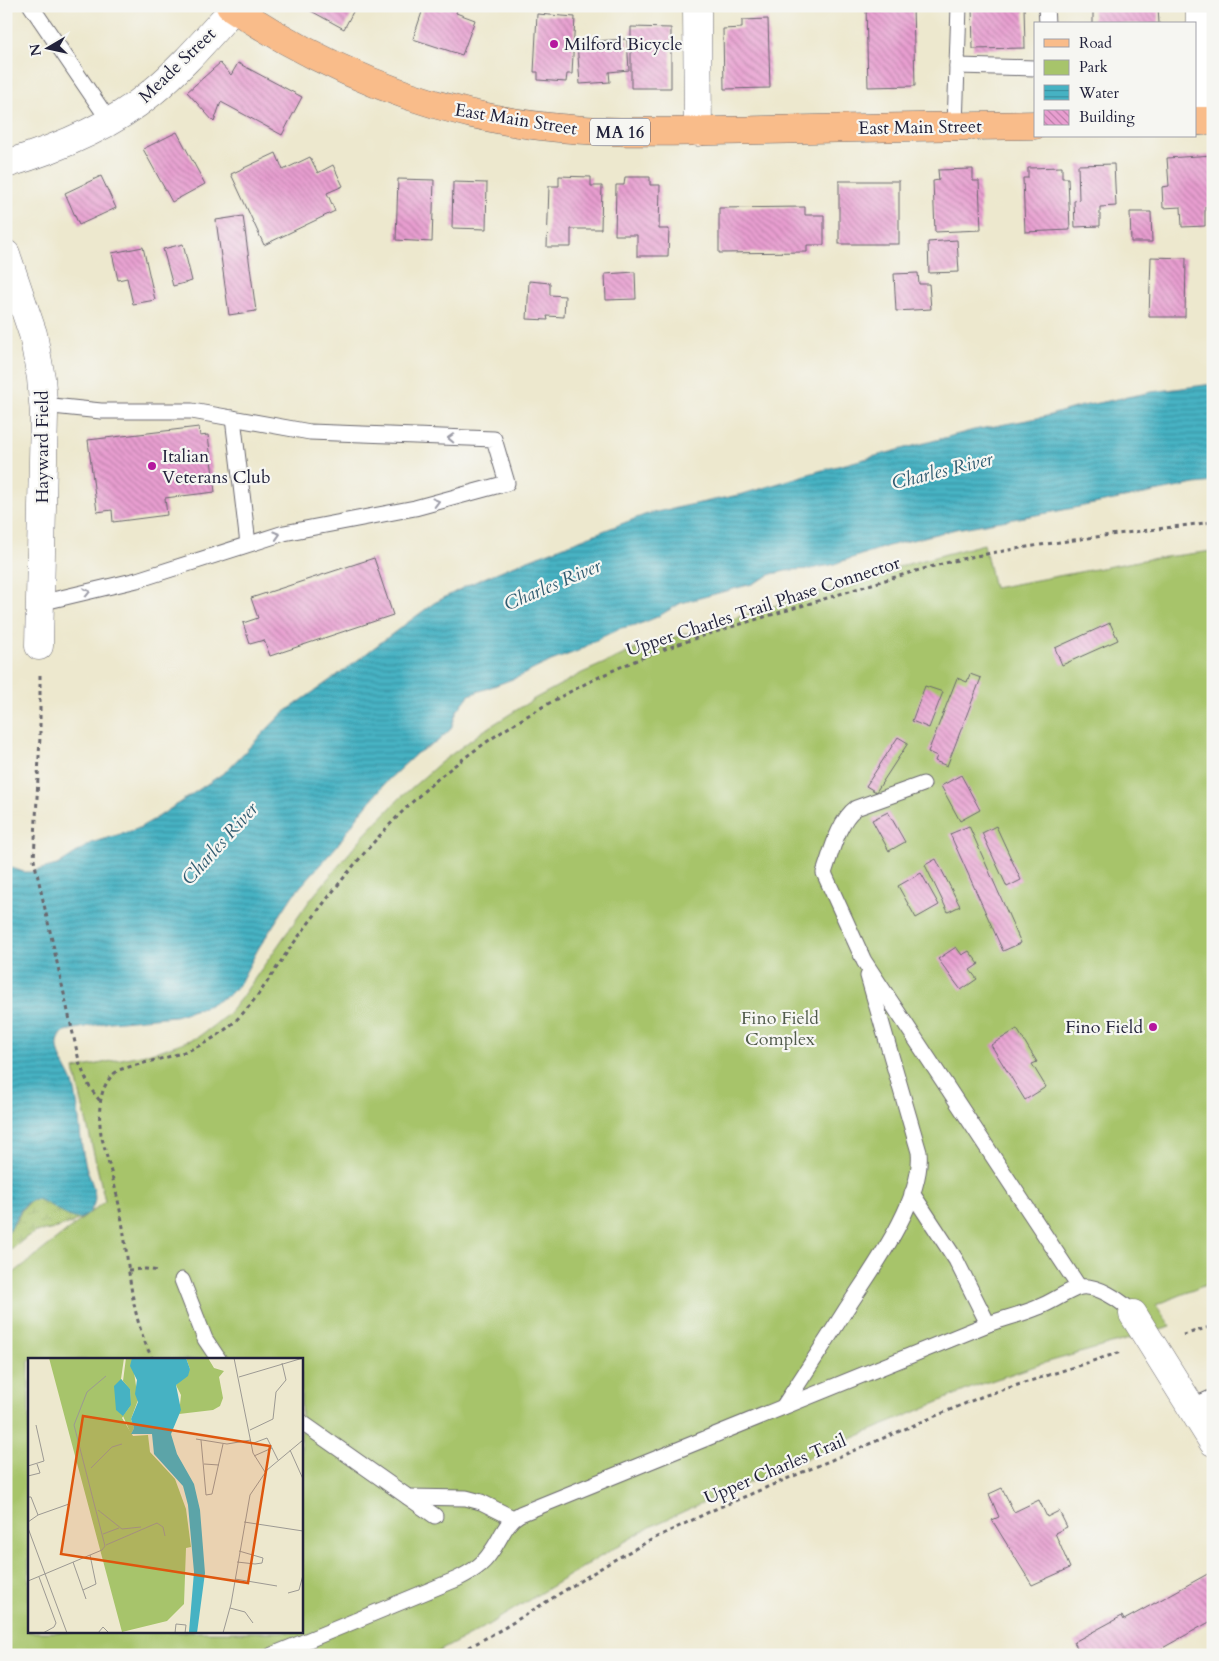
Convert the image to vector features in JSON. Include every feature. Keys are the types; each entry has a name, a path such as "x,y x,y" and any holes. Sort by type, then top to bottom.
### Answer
{"main road":[{"name":"East Main Street","path":"231,7 303,50 359,78 404,95 450,109 501,120 572,129 632,132 1034,125"}],"street":[{"path":"696,6 698,132"},
{"path":"1200,6 1202,121"},
{"name":"Meade Street","path":"7,161 82,136 110,122 136,105 165,82 200,46 231,7"},
{"name":"Hayward Field","path":"6,254 33,334 41,378 44,458 39,646"},
{"path":"1133,1314 1202,1402 1213,1442"}],"lane":[{"path":"31,6 110,122"},
{"path":"956,126 959,6"},
{"path":"1046,6 1046,22"},
{"path":"957,66 1034,68"},
{"path":"40,603 137,580 284,533 415,508 507,483 494,439 310,432 192,411 101,411 43,405"},
{"path":"233,418 248,544"},
{"path":"783,1407 892,1238 912,1193 919,1170 919,1152 864,961 824,873 843,822 851,811 923,784"},
{"path":"864,961 1079,1287"},
{"path":"912,1193 956,1260 988,1324"},
{"path":"182,1280 205,1339 218,1358"},
{"path":"272,1655 473,1571 492,1552 504,1529 513,1518 988,1324 1042,1306 1079,1287 1110,1294 1119,1299 1133,1314"},
{"path":"302,1423 434,1516"},
{"path":"408,1497 466,1498 480,1502 513,1518"}],"path":[{"name":"Upper Charles Trail Phase Connector","path":"152,1358 146,1347 138,1322 128,1270 120,1209 101,1134 100,1102 106,1084 114,1073 119,1070 193,1048 226,1029 257,998 294,943 334,889 362,856 406,808 439,778 474,751 529,715 587,683 627,664 688,641 921,570 972,557 1030,546 1213,522"},
{"path":"39,646 40,736 34,860 76,1048 83,1073 90,1088 100,1102"},
{"path":"128,1270 157,1270 182,1280"},
{"path":"1176,1337 1213,1326"},
{"name":"Upper Charles Trail","path":"455,1655 504,1628 614,1560 713,1510 983,1396 1124,1351"}],"green space":[{"name":"Fino Field Complex","path":"984,544 994,588 1149,559 1213,551 1213,1282 1156,1305 1171,1327 1041,1364 976,1386 717,1496 652,1526 483,1628 432,1655 6,1655 6,1279 105,1201 74,1069 159,1051 198,1037 213,1026 228,1014 241,998 310,900 365,834 401,797 440,763 483,731 534,699 582,673 636,649 908,564"},
{"path":"33,1199 46,1202 63,1213 84,1217 70,1224 36,1232 28,1236 6,1254 6,1234 25,1206"}],"water":[{"name":"Charles River","path":"1213,384 1213,482 956,529 888,546 831,565 772,574 752,584 681,603 657,617 640,624 621,628 578,651 551,661 518,677 469,695 457,711 451,729 437,742 417,753 388,780 361,812 336,847 293,895 258,949 240,983 229,995 210,1005 175,1016 110,1022 65,1031 62,1034 59,1038 58,1048 76,1093 83,1156 94,1191 95,1201 87,1215 79,1218 71,1217 38,1200 31,1200 20,1211 6,1234 6,866 30,872 57,865 91,843 137,829 158,817 225,772 282,714 434,603 470,584 505,569 647,514 743,494 819,471 974,430 1043,417 1078,407 1152,392"}],"building":[{"path":"302,6 356,6 344,29"},
{"path":"424,6 432,6 442,10 443,6 458,6 456,13 475,20 462,55 413,39"},
{"path":"866,6 913,6 915,86 868,87"},
{"path":"984,6 1024,6 1025,48 973,49 972,8 984,8"},
{"path":"1093,6 1158,6 1159,22 1093,22"},
{"name":"Milford Bicycle","path":"537,14 575,17 572,74 567,74 566,82 538,80 538,72 534,72"},
{"path":"768,19 770,88 724,89 723,29 742,28 742,20"},
{"path":"631,27 671,28 671,88 631,88"},
{"path":"627,39 629,70 609,72 610,82 580,84 577,42"},
{"path":"220,63 231,75 238,63 302,97 282,135 221,102 214,122 187,92"},
{"path":"177,132 205,184 172,202 143,149"},
{"path":"276,153 283,170 310,157 318,173 333,165 343,186 327,193 335,211 264,245 231,174"},
{"path":"1213,155 1213,207 1205,207 1205,226 1182,227 1181,207 1163,208 1162,187 1169,186 1167,158"},
{"path":"1114,164 1116,206 1100,207 1100,226 1075,227 1074,201 1079,200 1078,165"},
{"path":"1062,167 1062,178 1068,178 1070,230 1025,232 1023,178 1028,178 1028,168"},
{"path":"973,169 973,181 979,181 981,230 935,232 933,181 939,180 938,170"},
{"path":"101,176 116,208 79,225 65,193"},
{"path":"559,176 591,177 591,186 602,186 601,229 571,229 571,247 547,247 549,186 559,186"},
{"path":"625,177 650,177 650,185 660,185 659,229 669,229 668,256 637,256 637,235 615,235 616,185 624,185"},
{"path":"398,179 434,180 432,242 396,240"},
{"path":"839,181 899,181 899,244 839,244"},
{"path":"453,182 487,183 486,229 452,228"},
{"path":"805,207 805,215 824,215 824,245 807,245 807,252 719,253 719,208"},
{"path":"1130,212 1151,212 1152,242 1131,242"},
{"path":"243,216 256,311 229,315 216,220"},
{"path":"957,240 959,272 929,273 928,242"},
{"path":"183,244 192,281 173,286 163,249"},
{"path":"143,247 155,300 133,304 127,278 118,280 112,253"},
{"path":"1151,257 1186,258 1185,317 1149,317"},
{"path":"635,272 636,299 606,300 605,274"},
{"path":"918,273 919,284 929,284 931,309 896,311 894,274"},
{"path":"529,281 550,283 550,295 565,296 564,317 547,316 548,320 527,319"},
{"name":"Italian Veterans Club","path":"199,427 200,436 208,435 215,492 165,498 167,515 113,522 112,510 97,512 88,440"},
{"path":"374,558 393,615 270,656 264,640 250,644 243,623 258,618 251,598"},
{"path":"1110,623 1118,640 1062,665 1055,648"},
{"path":"970,674 981,678 947,766 935,761 937,756 928,752 957,678 967,682"},
{"path":"925,686 943,692 929,728 912,721"},
{"path":"898,737 908,743 876,792 866,786"},
{"path":"961,775 980,810 960,821 941,786"},
{"path":"888,812 905,842 889,851 872,820"},
{"path":"969,826 1021,943 1003,951 950,834"},
{"path":"996,826 1021,880 1007,887 982,833"},
{"path":"936,859 960,906 948,912 925,865"},
{"path":"921,873 939,905 916,918 898,886"},
{"path":"956,947 962,955 969,951 979,964 970,970 977,979 961,990 938,959"},
{"path":"1017,1029 1037,1062 1032,1064 1046,1087 1025,1100 991,1045"},
{"path":"1002,1488 1014,1512 1039,1500 1047,1517 1059,1511 1067,1527 1055,1533 1070,1568 1032,1585 992,1520 999,1517 989,1494"},
{"path":"1213,1571 1213,1620 1150,1655 1081,1655 1074,1642 1122,1616 1124,1620"}],"place":[{"name":"Milford Bicycle","path":"554,44"},
{"name":"Italian Veterans Club","path":"152,466"},
{"name":"Fino Field","path":"1153,1027"}]}
